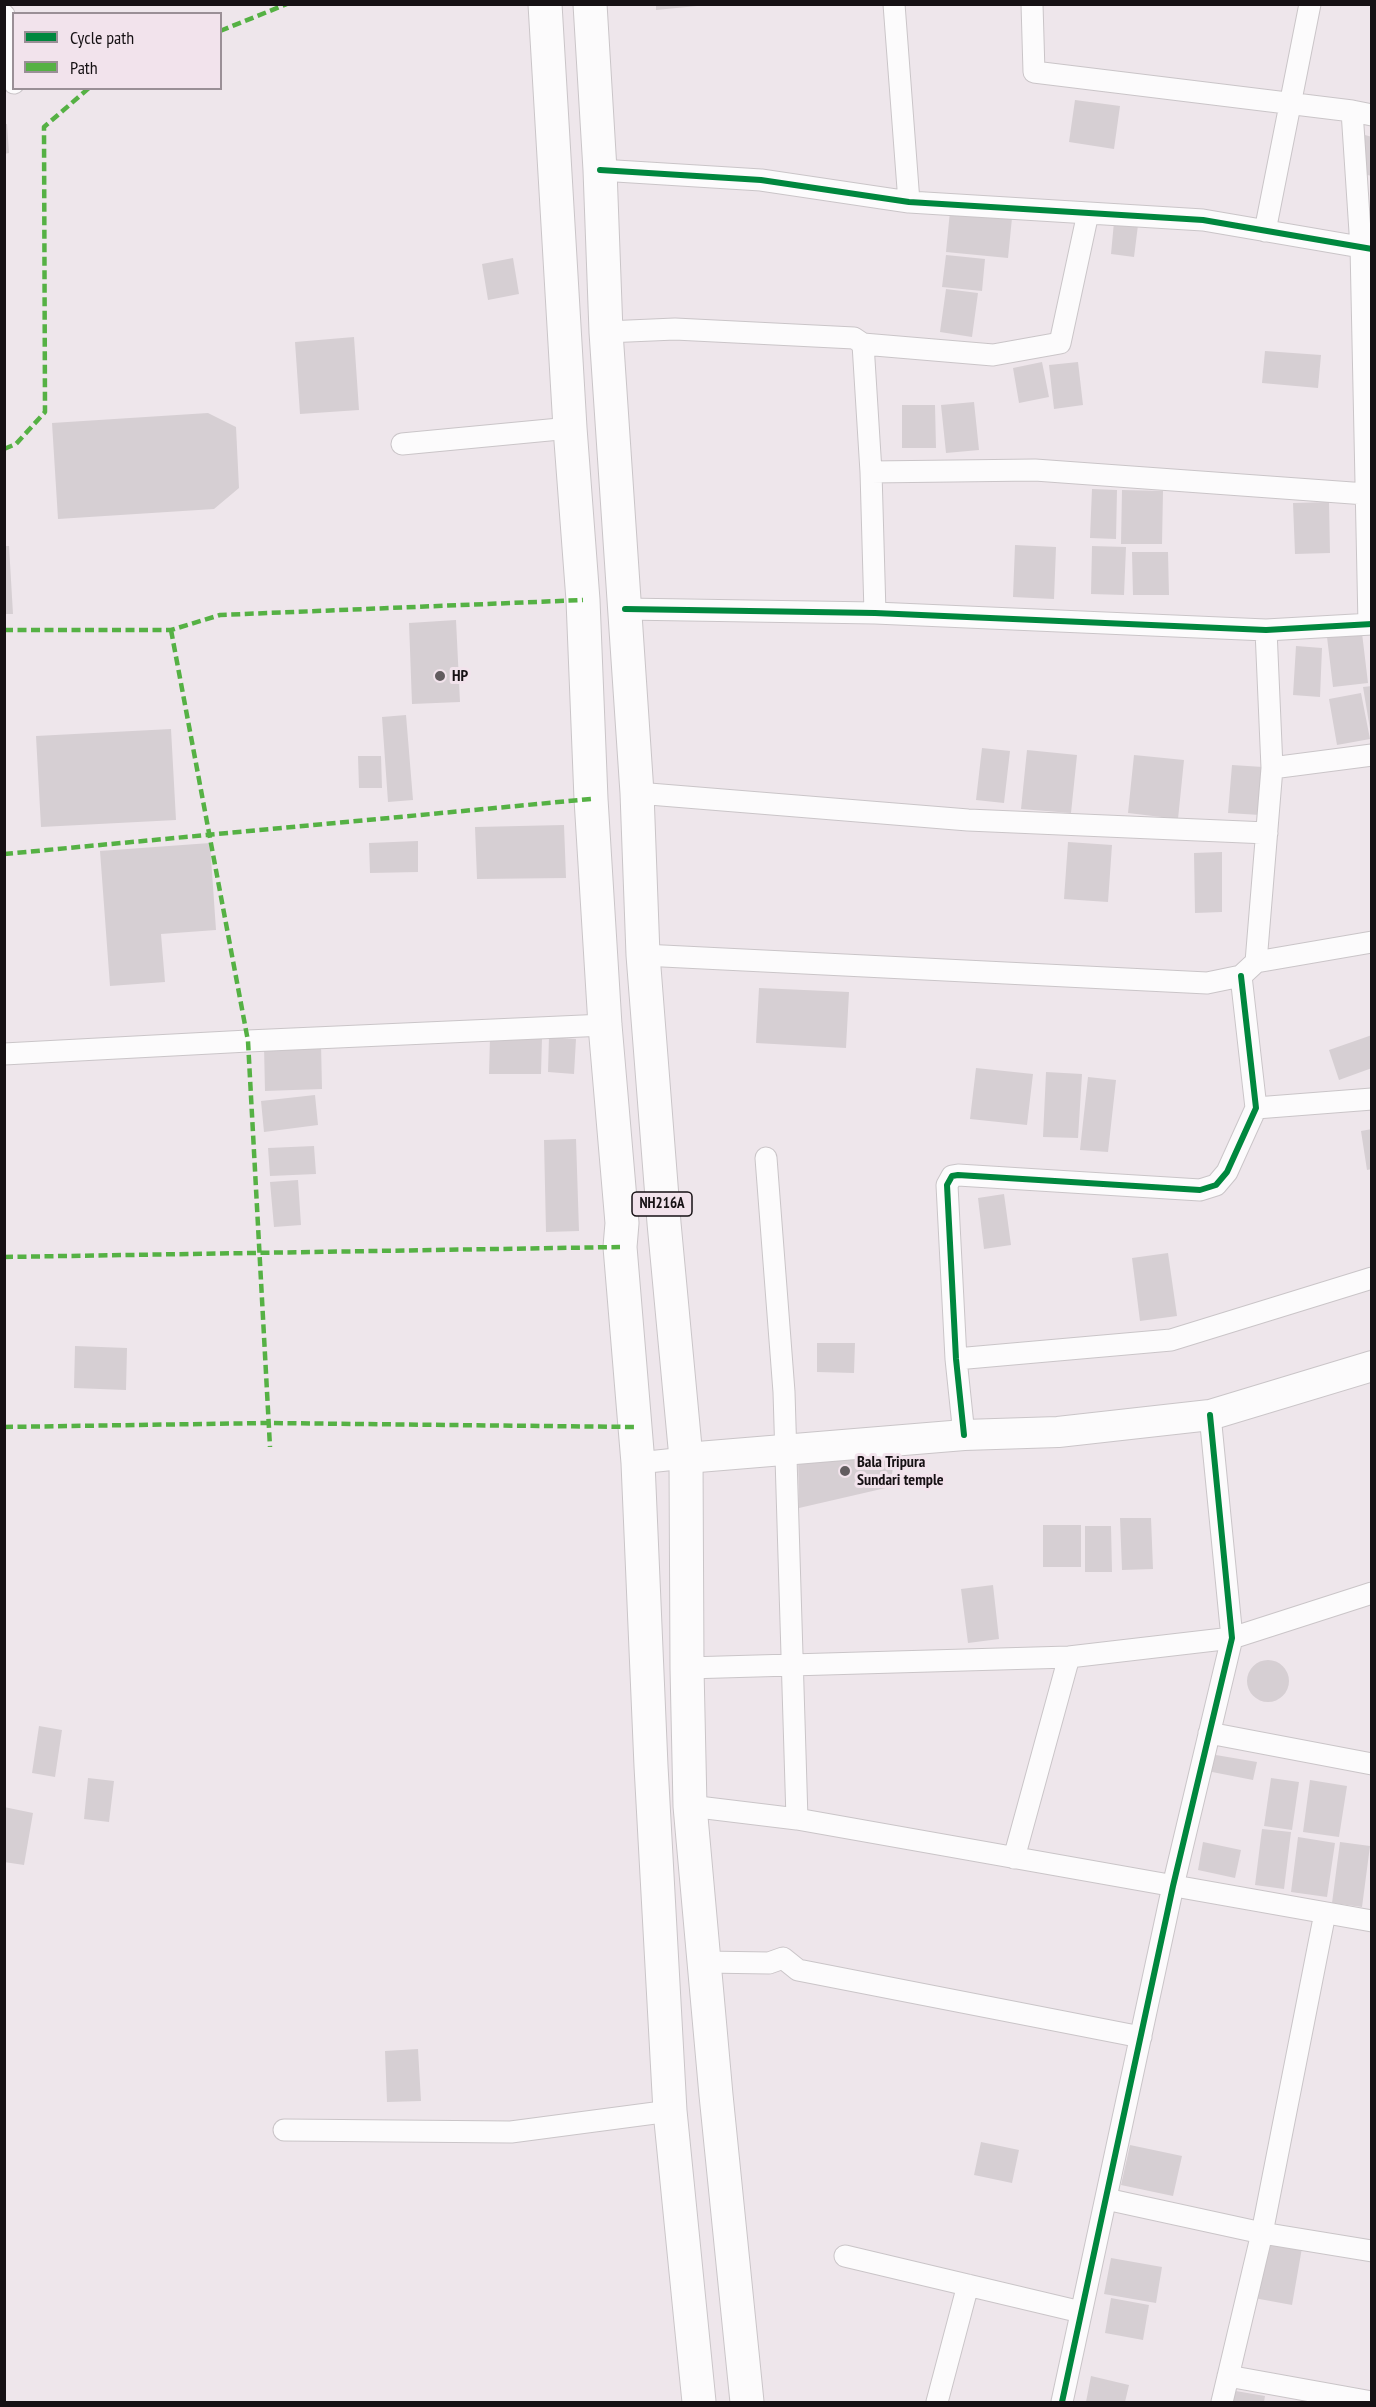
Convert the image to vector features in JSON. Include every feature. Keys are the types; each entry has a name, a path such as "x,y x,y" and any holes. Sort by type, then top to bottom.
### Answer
{"highway":[{"name":"NH216A","path":"545,4 570,428 583,600 592,811 605,1025 622,1223 620,1247 638,1463 651,1766 670,2111 699,2403"},
{"name":"NH216A","path":"590,4 600,170 606,332 637,793 643,955 664,1223 686,1458 690,1806 747,2403"}],"main road":[{"path":"686,1458 964,1435 1058,1432 1210,1415 1371,1366"}],"street":[{"path":"894,4 909,202"},
{"path":"625,609 875,613 1266,630 1370,624 1366,494 1366,248 1362,113 1034,72 1032,4"},
{"path":"1265,231 1310,4"},
{"path":"4,15 12,75"},
{"path":"600,170 761,180 909,202 1203,220 1366,248"},
{"path":"606,332 675,329 854,338 863,344 993,355 1060,342 1088,213"},
{"path":"863,344 871,472 875,613"},
{"path":"402,444 570,428"},
{"path":"871,472 1035,470 1366,494"},
{"path":"964,1435 956,1359 947,1185 952,1176 1200,1190 1216,1185 1227,1172 1256,1108 1248,969 1267,833 1272,768 1266,630"},
{"path":"1272,768 1371,755"},
{"path":"637,793 968,820 1267,833"},
{"path":"643,955 1208,983 1248,969 1371,942"},
{"path":"4,1054 605,1025"},
{"path":"1256,1108 1371,1099"},
{"path":"766,1158 784,1392 797,1820"},
{"path":"956,1359 1171,1340 1371,1278"},
{"path":"1062,2403 1173,1886 1232,1638 1210,1415"},
{"path":"638,1463 686,1458"},
{"path":"687,1668 1069,1657 1232,1638 1371,1593"},
{"path":"1014,1858 1069,1657"},
{"path":"1209,1732 1371,1764"},
{"path":"690,1806 797,1820 1371,1921"},
{"path":"1222,2403 1262,2233 1325,1913"},
{"path":"705,1962 769,1963 783,1958 798,1970 1141,2037"},
{"path":"284,2130 511,2132 670,2111"},
{"path":"1106,2199 1262,2233 1371,2252"},
{"path":"845,2256 1081,2312"},
{"path":"937,2403 968,2285"},
{"path":"1228,2376 1371,2402"}],"building":[{"path":"656,4 697,4 697,6 656,10"},
{"path":"1075,100 1120,106 1114,149 1069,142"},
{"path":"4,124 7,124 9,153 4,154"},
{"path":"1365,135 1372,137 1372,176 1358,173"},
{"path":"950,211 1012,218 1008,258 946,252"},
{"path":"1114,222 1138,225 1134,257 1111,254"},
{"path":"946,255 985,259 982,291 942,287"},
{"path":"513,258 519,294 488,300 482,264"},
{"path":"946,289 978,293 972,337 940,332"},
{"path":"354,337 359,410 300,414 295,342"},
{"path":"1265,351 1321,355 1318,388 1262,383"},
{"path":"1042,362 1049,397 1019,403 1013,368"},
{"path":"1078,362 1083,405 1054,409 1049,365"},
{"path":"974,402 979,450 946,453 941,405"},
{"path":"902,405 935,405 936,448 902,448"},
{"path":"208,413 236,427 239,488 214,509 58,519 52,423"},
{"path":"1092,489 1117,490 1116,539 1090,538"},
{"path":"1122,490 1163,491 1162,544 1121,544"},
{"path":"1329,502 1330,553 1295,554 1293,503"},
{"path":"1015,545 1056,547 1054,599 1013,597"},
{"path":"4,546 9,546 13,614 4,614"},
{"path":"1092,546 1126,547 1124,595 1091,594"},
{"path":"1132,552 1168,552 1169,595 1133,595"},
{"path":"456,620 460,702 412,704 409,623"},
{"path":"1362,633 1368,683 1333,687 1327,637"},
{"path":"1296,646 1322,648 1320,697 1293,695"},
{"path":"1372,686 1372,728 1370,729 1363,687"},
{"path":"1361,693 1370,739 1337,745 1329,699"},
{"path":"406,715 413,800 388,802 382,717"},
{"path":"171,729 176,820 41,827 36,736"},
{"path":"982,748 1010,751 1004,803 976,800"},
{"path":"1027,750 1077,755 1071,813 1021,809"},
{"path":"1134,755 1184,760 1178,819 1128,813"},
{"path":"358,756 381,756 382,788 359,788"},
{"path":"1232,765 1263,767 1260,815 1228,813"},
{"path":"564,825 566,878 477,879 475,827"},
{"path":"418,841 418,872 370,873 369,843"},
{"path":"1068,842 1112,845 1108,902 1064,899"},
{"path":"210,843 216,930 161,934 165,982 110,986 100,851"},
{"path":"1222,852 1222,912 1195,913 1194,853"},
{"path":"759,988 849,992 846,1048 756,1043"},
{"path":"1372,1035 1372,1068 1339,1080 1329,1050"},
{"path":"549,1037 576,1039 574,1074 548,1072"},
{"path":"490,1038 542,1038 541,1074 489,1074"},
{"path":"321,1044 322,1089 265,1091 264,1046"},
{"path":"976,1068 1033,1074 1027,1125 970,1119"},
{"path":"1046,1072 1082,1074 1078,1138 1043,1137"},
{"path":"1088,1077 1116,1080 1108,1152 1080,1150"},
{"path":"315,1095 318,1125 264,1132 261,1101"},
{"path":"1372,1129 1372,1169 1367,1170 1361,1131"},
{"path":"576,1139 579,1231 546,1232 544,1140"},
{"path":"314,1146 316,1174 270,1176 268,1148"},
{"path":"298,1180 301,1225 274,1227 270,1182"},
{"path":"1004,1194 1011,1245 984,1249 978,1198"},
{"path":"1168,1253 1177,1316 1140,1321 1132,1258"},
{"path":"817,1343 855,1343 854,1373 817,1372"},
{"path":"75,1346 127,1348 126,1390 74,1388"},
{"name":"Bala Tripura Sundari temple","path":"896,1447 890,1487 799,1508 798,1456"},
{"path":"1120,1518 1151,1518 1153,1569 1122,1570"},
{"path":"1043,1525 1081,1525 1081,1567 1043,1567"},
{"path":"1085,1526 1111,1526 1112,1572 1085,1572"},
{"path":"993,1585 999,1639 968,1643 961,1589"},
{"path":"1268,1660 1283,1666 1289,1681 1283,1696 1268,1702 1253,1696 1247,1681 1253,1666"},
{"path":"39,1726 62,1730 55,1777 32,1773"},
{"path":"1210,1754 1257,1762 1253,1780 1207,1771"},
{"path":"88,1778 114,1781 109,1822 84,1819"},
{"path":"1271,1778 1299,1782 1292,1830 1264,1826"},
{"path":"1310,1780 1347,1786 1339,1837 1303,1832"},
{"path":"4,1807 33,1813 24,1865 4,1862"},
{"path":"1262,1829 1291,1832 1284,1889 1255,1885"},
{"path":"1298,1837 1335,1843 1327,1897 1291,1892"},
{"path":"1203,1842 1241,1850 1235,1878 1198,1870"},
{"path":"1340,1842 1370,1846 1362,1907 1332,1903"},
{"path":"418,2049 421,2101 387,2102 385,2051"},
{"path":"981,2142 1019,2150 1012,2183 974,2175"},
{"path":"1130,2145 1182,2156 1173,2196 1121,2185"},
{"path":"1264,2242 1302,2248 1292,2305 1254,2298"},
{"path":"1111,2258 1162,2267 1156,2303 1104,2294"},
{"path":"1111,2298 1149,2305 1143,2340 1105,2333"},
{"path":"1091,2376 1129,2385 1125,2402 1086,2402"},
{"path":"1230,2390 1265,2396 1264,2402 1228,2402"}],"marked path":[{"path":"222,30 287,4"},
{"path":"4,449 16,444 45,412 44,127 87,90"},
{"path":"4,630 171,630 220,615 583,600"},
{"path":"171,630 248,1041 270,1447"},
{"path":"4,854 591,799"},
{"path":"4,1257 620,1247"},
{"path":"4,1427 268,1423 634,1427"}],"cycle path":[{"path":"600,170 761,180 909,202 1203,220 1372,249"},
{"path":"625,609 875,613 1266,630 1372,624"},
{"path":"964,1435 956,1359 947,1185 952,1176 1200,1190 1216,1185 1227,1172 1256,1108 1241,976"},
{"path":"1062,2402 1173,1886 1232,1638 1210,1415"}],"place":[{"name":"HP","path":"440,676"},
{"name":"Bala Tripura Sundari temple","path":"845,1471"}]}
